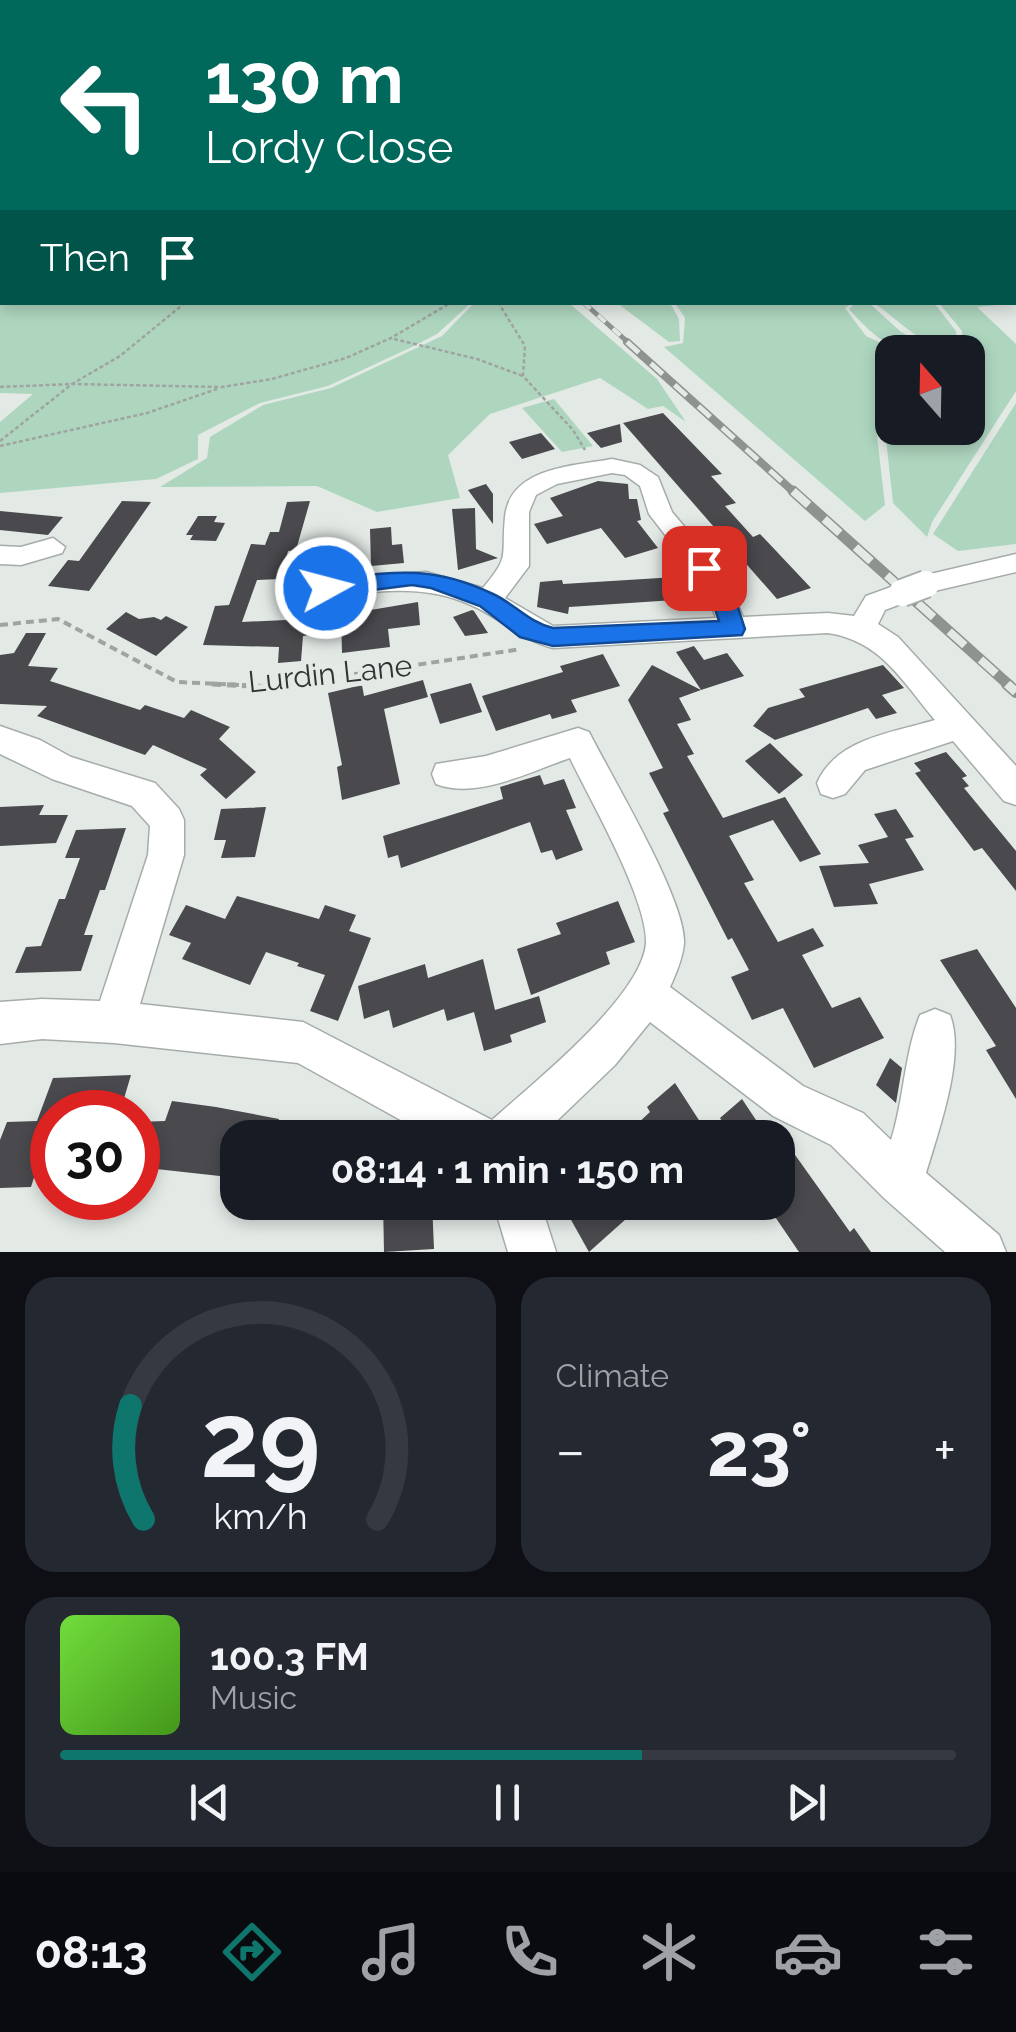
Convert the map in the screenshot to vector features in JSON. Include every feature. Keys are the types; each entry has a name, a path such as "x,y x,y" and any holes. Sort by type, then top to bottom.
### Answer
{"street":[{"path":"488,600 516,566 516,512 527,491 583,463 622,468 650,482 661,514 716,582 734,629"},
{"path":"10,561 53,547"},
{"path":"862,628 874,603 914,588 1016,563"},
{"path":"319,580 422,578 488,600 528,631 553,637 828,623 862,628 888,644 1016,790"},
{"path":"832,783 854,759 959,726"},
{"path":"0,740 29,750 63,769 143,794 167,820 166,855 114,1022"},
{"path":"448,774 486,770 578,742 658,908 666,942 646,994 597,1050 525,1120"},
{"path":"646,994 788,1100 847,1129 900,1182 982,1252"},
{"path":"0,1022 114,1022 303,1043 446,1120"},
{"path":"900,1182 924,1106 935,1030"},
{"path":"522,1220 532,1252"}],"path":[{"path":"0,443 72,384 120,356 182,305"},
{"path":"0,443 147,412 222,388 309,370 390,338 447,305"},
{"path":"500,305 525,343 527,365 523,376"},
{"path":"390,338 477,359 523,376 586,448 583,463"},
{"path":"0,387 72,384 222,388"},
{"name":"Lurdin Lane","path":"0,625 58,620 177,682 273,687 520,650 553,637"}],"green space":[{"path":"0,305 469,305 437,334 412,347 328,386 260,403 198,435 198,459 156,479 0,493 0,422 33,394 0,393"},
{"path":"472,305 571,305 657,379 686,422 663,406 648,409 600,378 490,414 448,455 460,498 377,512 317,486 160,487 207,458 210,437 263,405 331,388 442,336"},
{"path":"620,305 671,305 679,319 680,341 669,342"},
{"path":"676,305 849,305 845,308 866,336 875,340 875,445 878,445 885,505 865,521 664,347 683,343 685,318"},
{"path":"853,305 871,305 907,335 875,335 849,309"},
{"path":"877,305 936,305 956,335 917,335"},
{"path":"941,305 996,305 977,307 1016,344 1016,391 985,439 985,335 962,335"},
{"path":"554,399 593,446 562,452 522,408"},
{"path":"1016,403 1016,544 958,551 933,534"},
{"path":"887,445 981,445 932,522 927,537 893,503"}],"building":[{"path":"663,413 722,474 711,476 736,503 725,506 753,537 760,534 811,588 777,599 623,423"},
{"path":"620,424 622,442 601,448 587,433"},
{"path":"541,433 555,449 522,459 509,442"},
{"path":"598,481 628,484 629,499 637,499 641,520 637,521 658,548 625,558 601,528 547,544 534,524 563,516 550,498"},
{"path":"486,484 493,494 493,524 468,490"},
{"path":"122,501 151,502 89,591 48,586 68,560 79,561"},
{"path":"310,501 296,550 288,551 281,579 257,580 242,622 307,619 307,615 338,611 339,631 303,636 301,661 278,663 279,647 203,645 215,606 229,605 251,544 265,545 270,532 279,532 287,502"},
{"path":"475,508 476,549 498,558 458,570 452,509"},
{"path":"0,511 63,517 48,535 0,530"},
{"path":"198,516 217,516 214,522 225,523 216,541 190,540 193,535 186,535"},
{"path":"391,527 392,545 402,544 404,563 371,566 370,529"},
{"path":"692,576 705,598 569,607 568,614 537,607 540,582"},
{"path":"418,602 420,625 388,629 390,647 342,653 341,615"},
{"path":"472,610 488,633 465,636 453,617"},
{"path":"126,612 139,619 161,620 166,616 188,627 156,656 106,629"},
{"path":"26,633 46,633 28,666 58,668 50,681 140,710 145,705 184,718 191,710 230,727 219,739 256,772 226,799 200,775 207,769 153,745 145,755 37,716 47,706 0,704 0,655 14,653"},
{"path":"694,646 704,660 727,653 744,676 701,690 676,652"},
{"path":"603,654 620,686 571,700 577,712 552,719 550,714 496,731 482,696 563,672 560,666"},
{"path":"652,665 701,690 679,698 691,720 677,724 694,754 687,756 723,818 785,797 821,854 800,862 773,820 729,836 754,880 744,883 778,942 813,928 824,946 802,955 832,1008 860,997 884,1038 814,1068 783,1008 752,1020 731,977 749,970 732,938 728,940 663,813 669,811 649,773 663,768 628,700"},
{"path":"883,665 904,688 882,695 897,713 876,719 868,708 775,740 753,726 768,708 805,697 799,689"},
{"path":"423,680 428,697 384,709 400,784 342,800 337,767 342,765 328,693 362,685 364,696"},
{"path":"471,683 482,712 440,724 430,694"},
{"path":"770,743 803,775 779,794 745,761"},
{"path":"946,752 967,776 962,778 969,786 964,788 1016,851 1016,891 982,848 974,851 915,773 921,771 914,763"},
{"path":"540,775 544,785 564,779 576,808 566,810 583,850 556,860 552,850 541,853 530,822 401,868 398,855 388,858 383,836 503,799 500,787"},
{"path":"44,805 39,815 68,815 56,843 0,846 0,807"},
{"path":"266,807 255,857 221,858 226,840 214,840 221,809"},
{"path":"896,809 914,837 905,839 924,870 869,884 878,904 834,907 819,866 869,863 858,845 888,837 874,814"},
{"path":"126,828 105,890 100,890 84,935 93,935 81,971 15,973 26,947 41,946 59,899 65,899 80,858 65,858 76,830"},
{"path":"237,896 319,919 325,905 356,915 349,931 371,938 338,1021 310,1011 325,975 297,966 299,963 266,952 250,985 182,959 191,943 169,935 186,905 225,919"},
{"path":"618,901 635,942 606,952 610,964 531,995 517,949 561,934 556,923"},
{"path":"977,949 1016,1008 1016,1099 986,1050 996,1046 940,960"},
{"path":"483,959 495,1010 539,996 546,1022 510,1035 512,1042 484,1051 474,1012 447,1021 444,1009 393,1028 389,1010 364,1019 358,986 425,964 428,978"},
{"path":"890,1058 902,1068 896,1103 876,1085"},
{"path":"131,1075 127,1090 49,1090 53,1078"},
{"path":"675,1083 699,1120 641,1120 650,1112 647,1107"},
{"path":"742,1099 756,1120 721,1120"},
{"path":"172,1101 279,1119 220,1120 220,1176 160,1169 160,1121 165,1121"},
{"path":"30,1121 30,1187 0,1188 0,1140 7,1122"},
{"path":"795,1155 850,1232 854,1228 871,1252 799,1252 777,1220 795,1220"},
{"path":"383,1220 433,1220 434,1249 384,1252"},
{"path":"571,1220 625,1220 589,1252"}],"railway":[{"path":"586,305 630,344"},
{"path":"627,342 796,494"},
{"path":"793,491 1010,686"},
{"path":"1007,684 1016,692"}],"route":[{"path":"326,588 412,578 433,580 488,600 528,631 553,637 734,629 716,582 704,568"}]}
